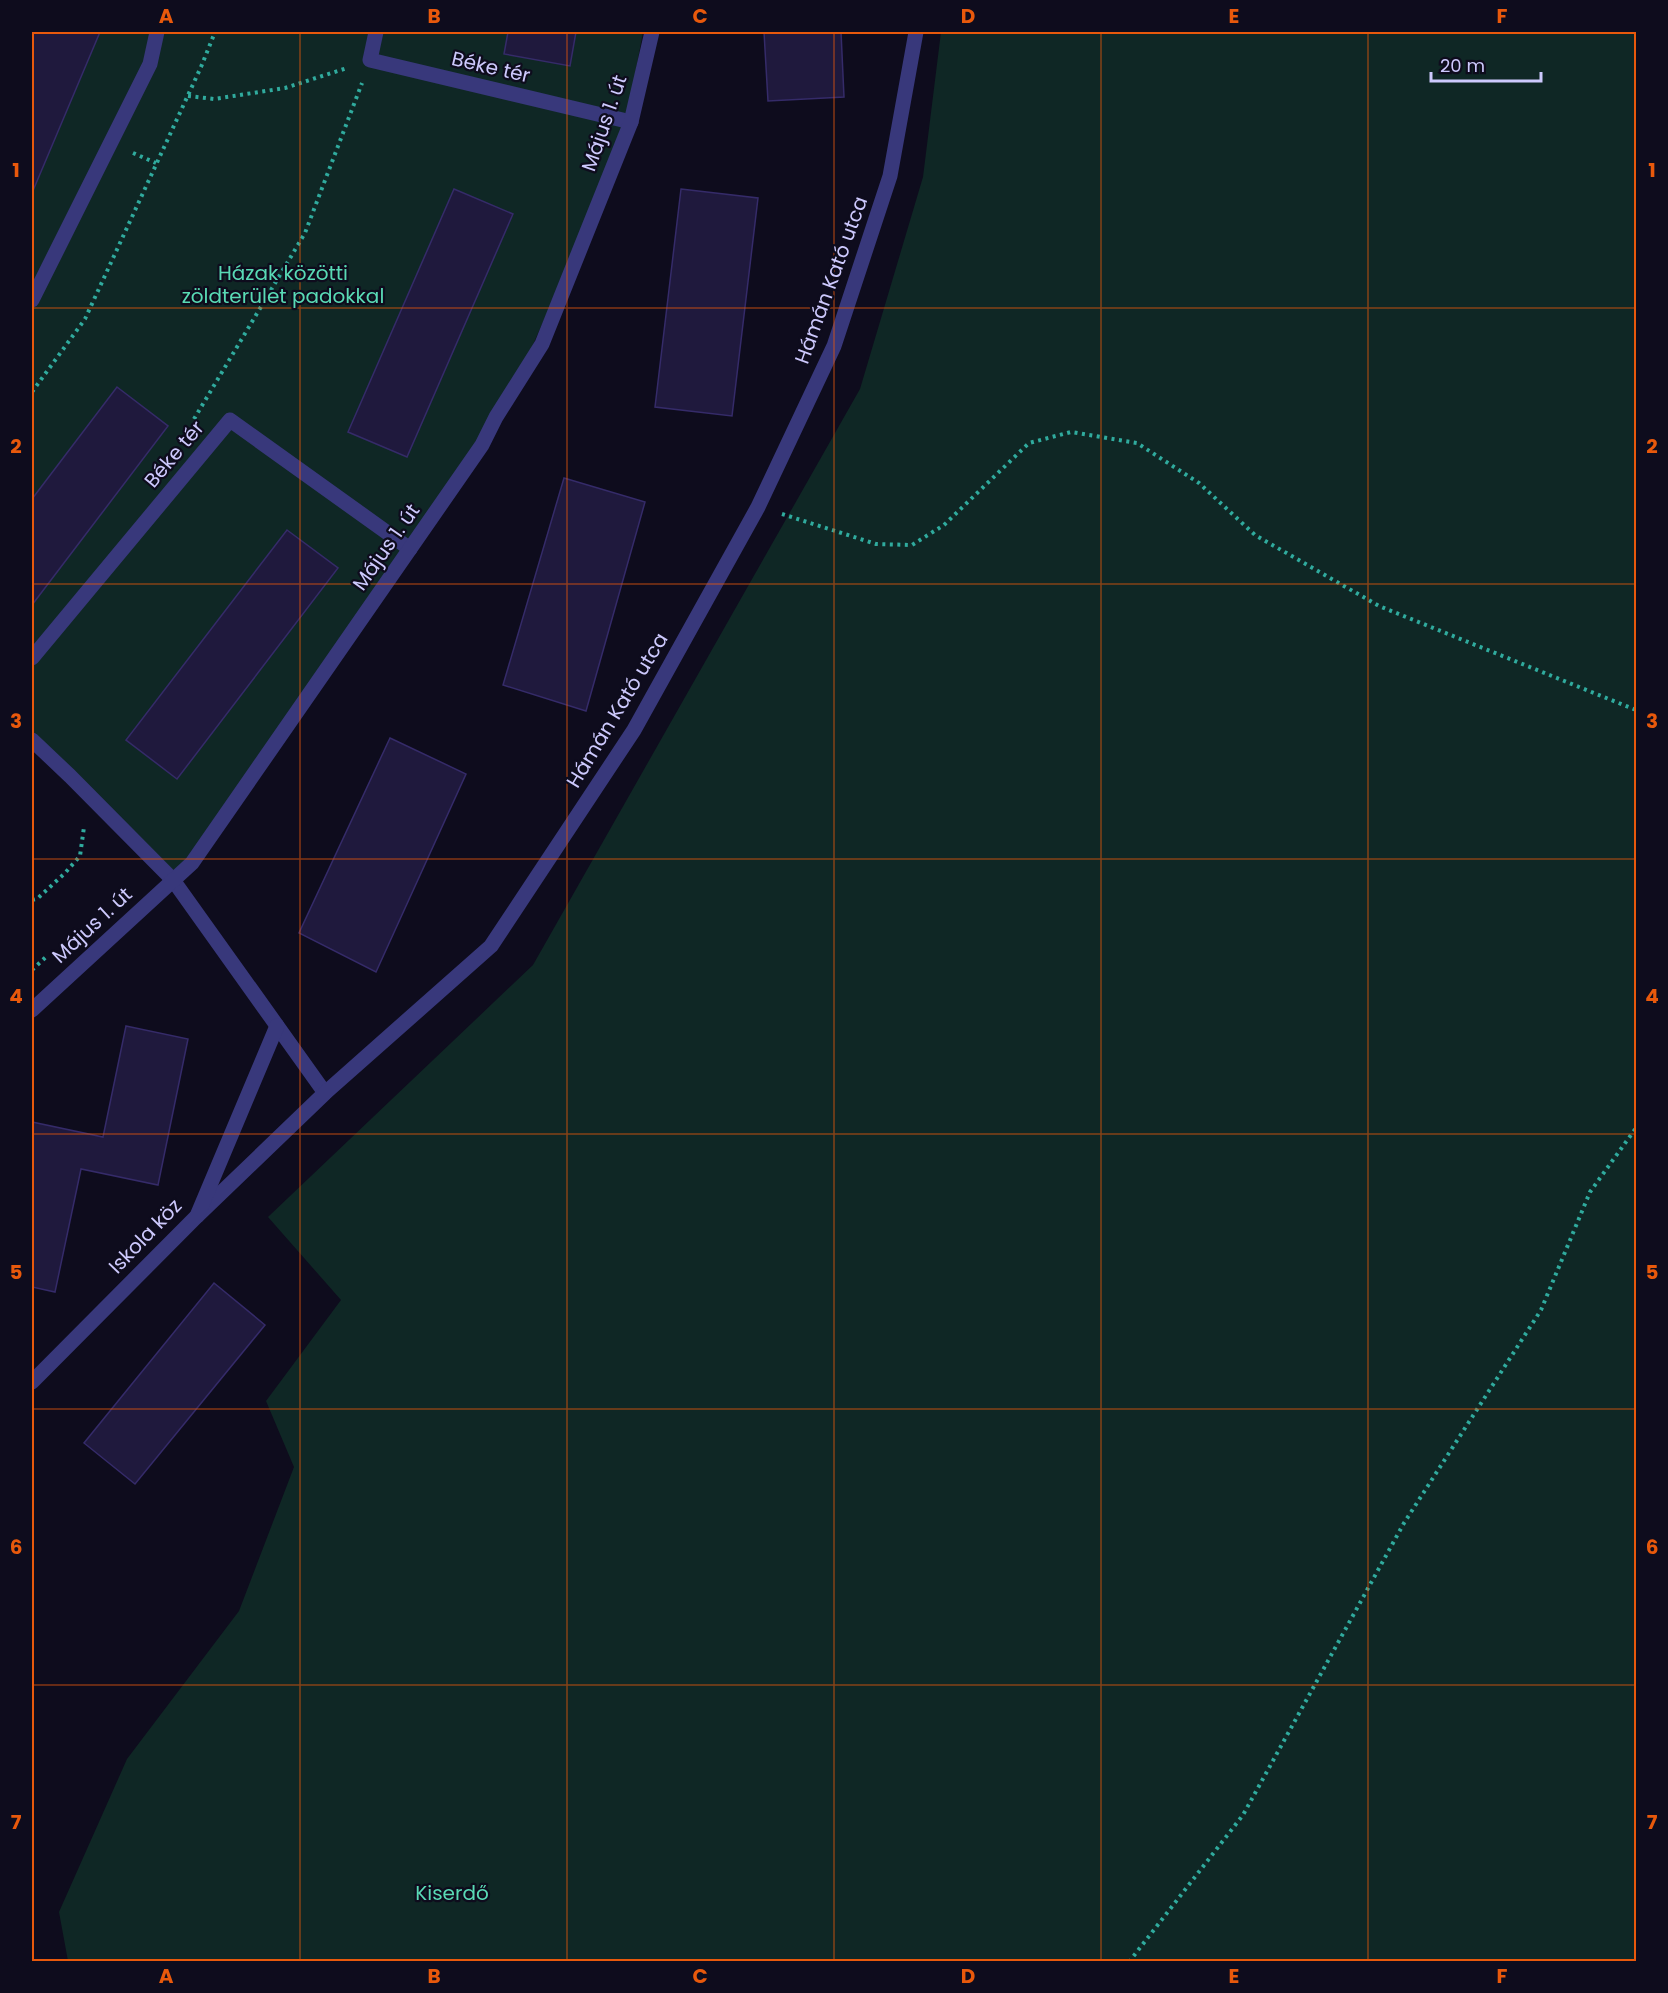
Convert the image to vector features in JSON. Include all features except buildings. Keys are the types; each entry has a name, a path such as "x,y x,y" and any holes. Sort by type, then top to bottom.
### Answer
{"street":[{"path":"32,300 150,64 157,32"},
{"path":"370,60 376,32"},
{"name":"Május 1. út","path":"32,1010 192,863 482,445 496,417 542,344 631,122 652,32"},
{"name":"Hámán Kató utca","path":"197,1216 325,1093 491,946 634,730 758,507 834,346 890,176 916,32"},
{"name":"Béke tér","path":"370,60 631,122"},
{"name":"Béke tér","path":"32,657 230,420 410,549"},
{"path":"32,740 88,793 173,880 325,1093"},
{"name":"Iskola köz","path":"32,1382 197,1216 278,1026"}],"path":[{"path":"32,392 85,319 214,32"},
{"path":"187,96 214,99 285,88 370,60"},
{"path":"193,421 305,233 370,60"},
{"path":"758,507 876,544 912,545 944,525 1029,442 1071,432 1137,443 1199,483 1255,535 1379,606 1636,710"},
{"path":"32,900 37,899 80,856 88,793"},
{"path":"1129,1962 1243,1815 1404,1523 1541,1310 1590,1192 1636,1128"}],"green space":[{"name":"Házak közötti zöldterület padokkal","path":"32,32 643,32 622,144 512,392 173,880 32,740"},
{"name":"Kiserdő","path":"941,32 1636,32 1636,1961 68,1961 59,1912 127,1759 239,1611 294,1467 266,1401 341,1300 268,1217 533,965 860,389 923,177"}]}
